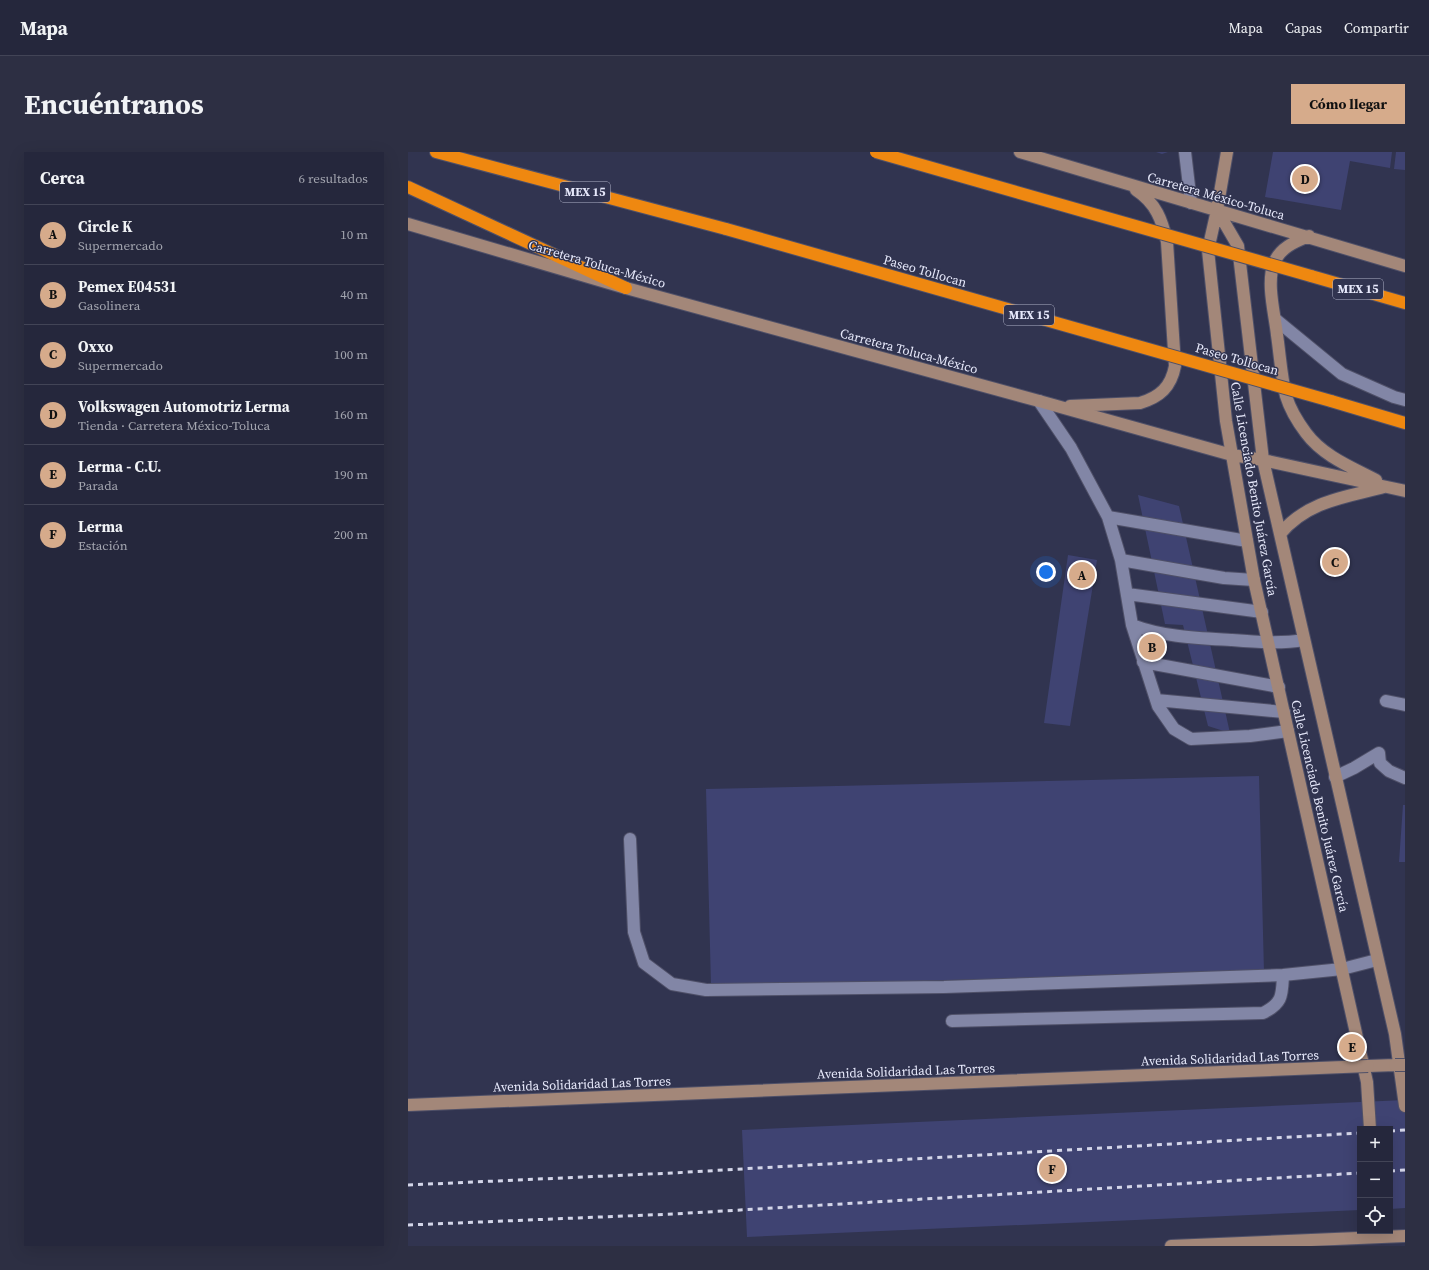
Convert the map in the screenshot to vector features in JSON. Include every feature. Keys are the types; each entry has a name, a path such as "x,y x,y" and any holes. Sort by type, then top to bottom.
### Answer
{"highway":[{"name":"Paseo Tollocan","path":"431,152 726,229 1405,423"},
{"name":"MEX 15","path":"876,152 1405,303"},
{"path":"408,187 626,288"}],"main road":[{"name":"Carretera México-Toluca","path":"1020,152 1132,187 1309,236 1405,266"},
{"path":"1217,210 1227,152"},
{"path":"1060,407 1140,403 1151,400 1160,394 1173,378 1175,366 1167,242 1162,222 1156,210 1141,193 1132,187"},
{"name":"Calle Licenciado Benito Juárez García","path":"1217,210 1208,250 1226,421 1254,580 1367,1082 1370,1126"},
{"name":"Calle Licenciado Benito Juárez García","path":"1217,210 1238,246 1262,460 1395,1034 1405,1106"},
{"name":"Carretera Toluca-México","path":"408,224 626,288 1232,455 1387,486 1405,491"},
{"path":"1309,236 1291,243 1278,255 1271,271 1275,319 1286,395 1292,411 1299,423 1307,434 1329,455 1387,486"},
{"path":"1280,534 1289,523 1321,505 1344,496 1387,486"},
{"name":"Avenida Solidaridad Las Torres","path":"408,1105 1405,1065"},
{"path":"1172,1246 1405,1236"}],"street":[{"path":"1184,152 1191,203"},
{"path":"1275,319 1342,374 1394,397 1405,400"},
{"path":"1039,401 1071,448 1108,517 1121,560 1132,625 1143,662 1158,706 1174,729 1191,739 1250,736 1288,731"},
{"path":"1108,517 1247,541"},
{"path":"1121,560 1224,578 1254,580"},
{"path":"1127,594 1262,612"},
{"path":"1132,625 1148,631 1180,637 1269,643 1304,640"},
{"path":"1143,662 1279,687"},
{"path":"1156,700 1284,712"},
{"path":"1386,700 1405,706"},
{"path":"1335,777 1379,753 1380,763 1389,771 1405,778"},
{"path":"630,839 634,932 644,963 672,984 706,990 904,988 1282,975 1342,969 1378,960"},
{"path":"952,1021 1264,1012 1275,1007 1282,993 1282,975"}],"building":[{"path":"1156,152 1168,152 1162,154"},
{"path":"1273,152 1392,152 1390,168 1350,161 1341,210 1265,197"},
{"path":"1396,152 1405,152 1405,170 1394,169"},
{"path":"1138,495 1179,506 1230,733 1208,726 1183,625 1165,624"},
{"path":"1068,555 1097,560 1070,726 1044,723"},
{"path":"1259,776 1264,972 711,986 706,789"},
{"path":"1403,805 1405,805 1405,862 1399,862"},
{"path":"1405,1100 1405,1208 1393,1209 1393,1126 1357,1126 1357,1210 747,1237 742,1130"}],"railway":[{"path":"1393,1131 1405,1130"},
{"path":"408,1185 672,1173 1357,1133"},
{"path":"1393,1171 1405,1170"},
{"path":"408,1225 673,1214 1357,1173"}],"place":[{"name":"Volkswagen Automotriz Lerma","path":"1305,179"},
{"name":"Oxxo","path":"1335,562"},
{"name":"Circle K","path":"1082,575"},
{"name":"Pemex E04531","path":"1152,647"},
{"name":"Lerma - C.U.","path":"1352,1047"},
{"name":"Lerma","path":"1052,1169"}]}
